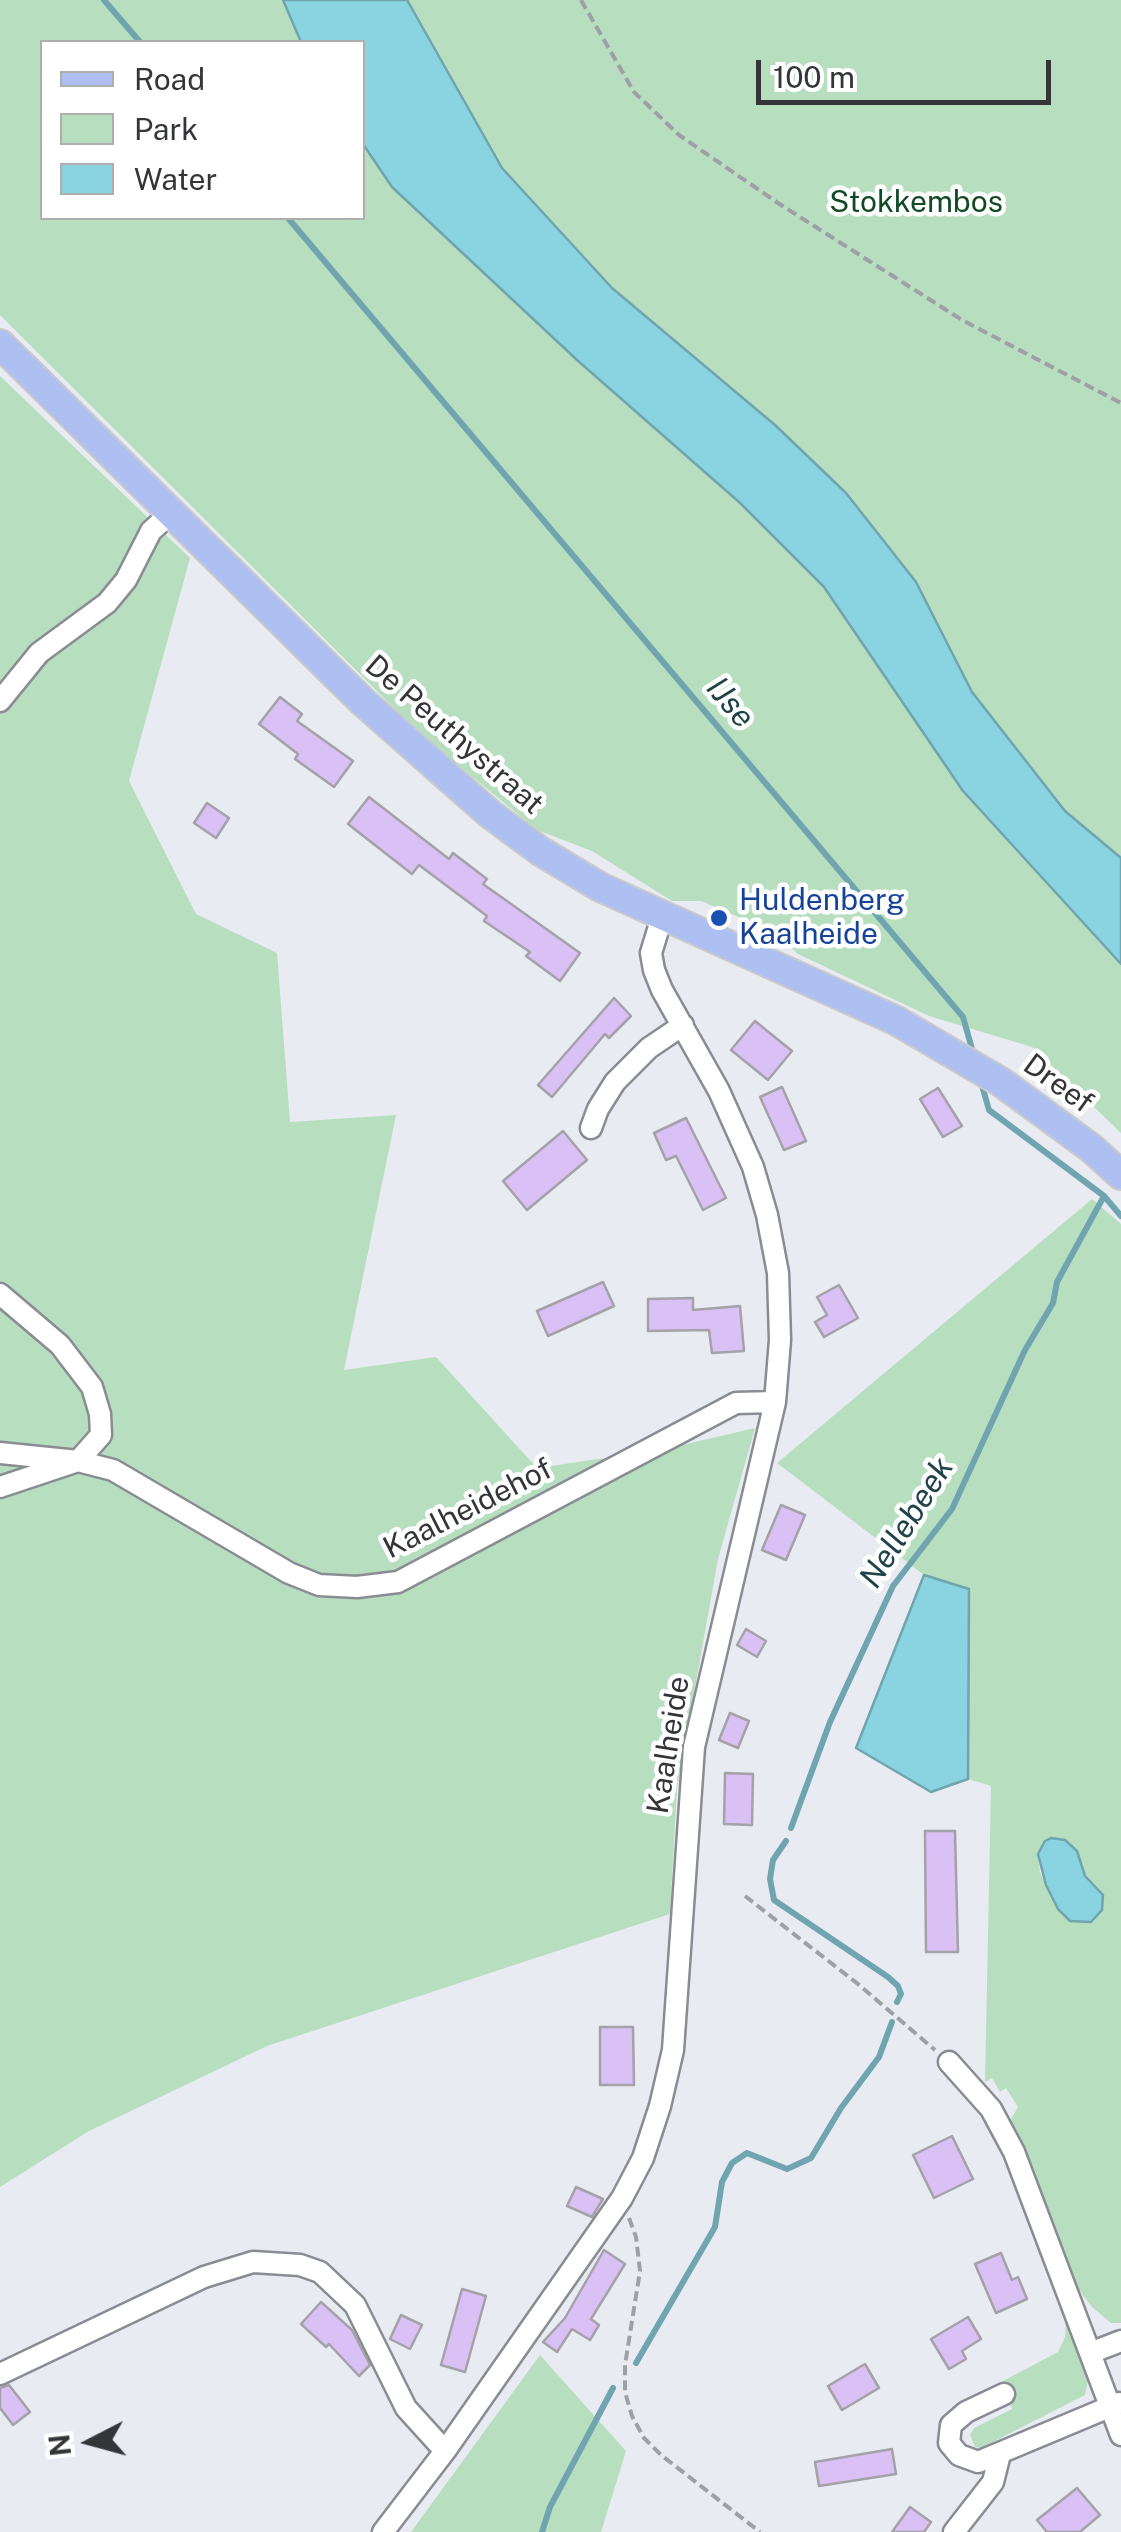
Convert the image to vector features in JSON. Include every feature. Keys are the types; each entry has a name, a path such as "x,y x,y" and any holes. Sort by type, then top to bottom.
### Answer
{"main road":[{"name":"De Peuthystraat","path":"0,344 362,701 490,814 540,851 600,887 897,1021 952,1052"},
{"name":"Dreef","path":"952,1052 1001,1082 1091,1148 1121,1176"}],"street":[{"path":"0,701 38,653 107,603 126,580 151,531 171,512"},
{"name":"Kaalheide","path":"383,2532 445,2452 622,2198 642,2158 660,2106 673,2050 694,1746 775,1402 780,1340 778,1274 768,1215 753,1166 720,1090 654,970 652,953 662,918"},
{"path":"591,1128 598,1108 615,1082 649,1048 682,1025"},
{"path":"0,1294 60,1344 92,1387 101,1435 78,1461 0,1486"},
{"name":"Kaalheidehof","path":"0,1454 78,1461 112,1470 290,1573 319,1586 357,1588 398,1582 736,1403 775,1402"},
{"path":"949,2062 991,2110 1014,2152 1090,2353 1115,2405 1121,2435"},
{"path":"0,2374 204,2276 254,2262 300,2264 320,2272 355,2305 406,2408 445,2452"},
{"path":"1090,2353 1121,2341"},
{"path":"1004,2394 966,2412 951,2425 949,2443 960,2454 978,2462 1115,2405"},
{"path":"954,2532 992,2482 1000,2454"}],"path":[{"path":"581,0 634,92 679,135 962,320 1121,403"},
{"path":"744,1896 858,1984 949,2062"},
{"path":"622,2198 636,2237 640,2271 625,2365 625,2392 632,2416 644,2438 661,2455 760,2532"}],"green space":[{"path":"0,0 283,0 300,40 40,40 40,220 365,220 365,147 392,187 577,360 744,507 824,587 963,791 1121,964 1121,1133 1032,1047 929,1016 798,954 774,932 701,901 672,901 592,851 537,830 417,731 0,315"},
{"name":"Stokkembos","path":"407,0 1121,0 1121,858 1065,811 972,692 916,582 612,288 501,168"},
{"path":"0,376 190,558 129,781 196,914 277,953 290,1122 396,1115 344,1370 436,1357 537,1468 660,1450 755,1428 718,1559 677,1788 670,1914 267,2046 89,2131 0,2187"},
{"path":"1092,1199 1121,1224 1121,2323 1111,2323 1092,2307 1074,2283 1010,2121 1018,2107 1006,2088 1000,2092 992,2078 985,2082 991,1786 968,1779 969,1589 924,1575 777,1463","holes":["1041,1847 1081,1865 1085,1876 1099,1890 1058,1909 1040,1872"]},
{"path":"1066,2320 1088,2381 1085,2395 981,2448 975,2447 970,2435 974,2428 1012,2409 1003,2381 1058,2352 1065,2337"},
{"path":"540,2355 626,2451 601,2532 411,2532"}],"water":[{"path":"283,0 407,0 502,168 612,288 775,425 846,493 916,582 972,692 1065,811 1121,858 1121,964 963,791 824,587 739,502 577,360 392,187 365,147 365,40 300,40"},
{"path":"924,1575 969,1589 968,1779 931,1792 856,1748"},
{"path":"1051,1838 1065,1840 1077,1851 1085,1876 1103,1895 1102,1910 1091,1922 1070,1921 1058,1909 1046,1885 1038,1854"}],"building":[{"path":"280,697 302,714 297,721 353,761 334,787 295,759 298,754 259,724"},
{"path":"369,797 449,859 453,853 487,879 483,884 580,953 560,981 526,956 530,952 484,921 487,916 419,865 412,874 348,824"},
{"path":"207,803 229,818 216,838 194,823"},
{"path":"614,998 631,1016 609,1038 605,1034 552,1097 538,1085"},
{"path":"755,1021 792,1051 768,1080 731,1050"},
{"path":"782,1087 806,1141 784,1150 760,1097"},
{"path":"938,1088 962,1126 943,1137 920,1099"},
{"path":"686,1118 726,1198 703,1210 676,1156 666,1160 654,1133"},
{"path":"563,1131 587,1160 527,1210 503,1181"},
{"path":"603,1282 614,1306 548,1336 537,1311"},
{"path":"839,1285 858,1318 824,1337 815,1322 827,1315 817,1297"},
{"path":"693,1298 693,1310 740,1306 744,1351 712,1353 709,1330 648,1331 648,1299"},
{"path":"781,1505 805,1515 786,1560 762,1550"},
{"path":"746,1629 766,1641 757,1657 737,1645"},
{"path":"730,1713 749,1721 738,1748 719,1740"},
{"path":"725,1773 753,1774 752,1825 724,1824"},
{"path":"925,1831 955,1831 958,1952 926,1952"},
{"path":"600,2027 633,2027 634,2085 600,2085"},
{"path":"952,2136 973,2179 934,2198 913,2155"},
{"path":"576,2187 603,2199 592,2217 567,2206"},
{"path":"604,2250 625,2264 591,2319 599,2325 590,2340 572,2329 557,2352 543,2342 565,2318"},
{"path":"1001,2253 1012,2280 1018,2277 1027,2299 996,2313 975,2264"},
{"path":"462,2289 486,2296 465,2372 441,2365"},
{"path":"321,2302 352,2330 370,2365 359,2376 329,2344 326,2347 301,2324"},
{"path":"401,2315 422,2325 410,2349 390,2339"},
{"path":"968,2317 981,2339 962,2351 966,2359 949,2369 931,2339"},
{"path":"865,2364 879,2388 842,2410 828,2386"},
{"path":"9,2385 30,2412 13,2425 0,2408 0,2388"},
{"path":"892,2449 896,2474 819,2486 815,2462"},
{"path":"1077,2488 1100,2515 1080,2532 1047,2532 1037,2520"},
{"path":"910,2507 931,2522 924,2532 892,2532"}],"waterway":[{"name":"IJse","path":"104,0 138,40"},
{"name":"IJse","path":"290,220 963,1017 974,1056"},
{"name":"IJse","path":"981,1082 989,1110 1104,1196 1121,1216"},
{"name":"Nellebeek","path":"791,1828 830,1722 893,1586 952,1509 1025,1350 1053,1303 1057,1282 1104,1196"},
{"name":"Nellebeek","path":"786,1841 773,1860 770,1879 774,1900 888,1977 901,1994 897,2002"},
{"name":"Nellebeek","path":"636,2363 715,2227 722,2182 732,2163 747,2153 787,2169 811,2158 841,2108 879,2057 892,2022"},
{"name":"Nellebeek","path":"542,2532 550,2507 613,2388"}],"place":[{"name":"Huldenberg Kaalheide","path":"719,918"}]}
